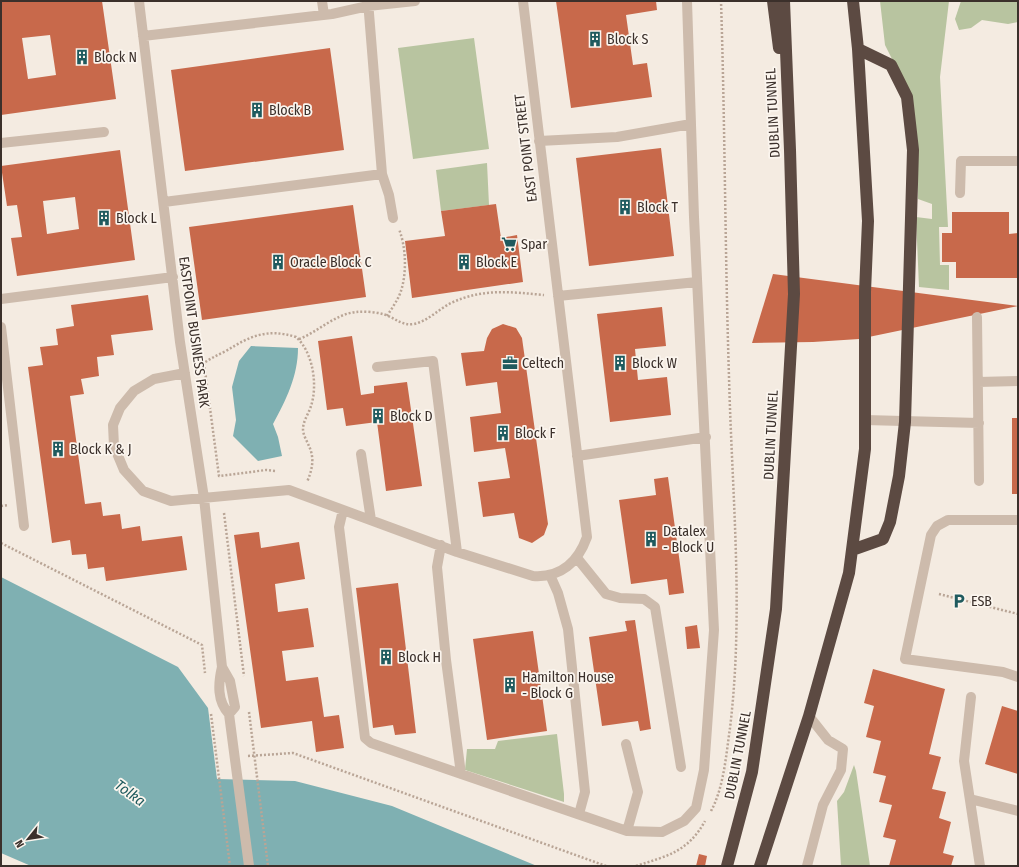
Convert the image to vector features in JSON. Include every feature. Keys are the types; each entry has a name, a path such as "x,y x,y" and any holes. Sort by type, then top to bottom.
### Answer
{"highway":[{"path":"773,1 788,119"},
{"name":"DUBLIN TUNNEL","path":"727,866 752,772 776,609 794,294 784,1"},
{"path":"760,866 809,716 849,573 864,449 864,292 868,221 858,49 853,1"},
{"path":"852,550 883,539 890,522 899,476 905,422 913,150 907,97 891,65 858,49"}],"lane":[{"name":"EASTPOINT BUSINESS PARK","path":"139,1 172,277 204,498 222,667 218,681 222,706 229,714 249,866"},
{"path":"322,1 324,15"},
{"path":"143,36 324,15 368,3 415,1"},
{"name":"EAST POINT STREET","path":"523,1 587,537 577,558"},
{"path":"343,510 339,527 366,738 371,743 627,831 662,832 684,821 696,808 704,770 714,630 706,437 697,282 687,1"},
{"path":"368,3 382,174 389,195 393,218"},
{"path":"540,140 617,137 691,124"},
{"path":"1,143 104,132"},
{"path":"960,193 960,161 1018,161"},
{"path":"164,202 382,174"},
{"path":"1,299 172,277"},
{"path":"558,294 697,282"},
{"path":"978,317 979,481"},
{"path":"1,327 24,526"},
{"path":"377,367 433,361 457,552"},
{"path":"185,373 154,379 134,392 120,408 113,424 114,446 124,470 143,491 171,501 289,490 457,552 533,576 550,575 564,569 577,558 606,594 620,598 644,599 655,607 681,767"},
{"path":"978,382 1018,381"},
{"path":"865,420 979,423"},
{"path":"577,456 706,437"},
{"path":"361,454 371,520"},
{"path":"1018,520 948,520 937,526 931,535 905,659 1003,672 1018,677"},
{"path":"441,545 437,567 446,660 461,774"},
{"path":"550,575 558,593 568,629 585,792 579,814"},
{"path":"971,697 964,761 980,866"},
{"path":"807,866 823,805 841,770 843,749 828,740 809,716"},
{"path":"626,744 638,792 627,831"},
{"path":"970,799 1018,811"}],"path":[{"path":"636,866 674,853 697,834 717,800 726,756 735,679 736,585 728,331 721,1"},
{"path":"387,316 401,292 403,282 404,252 402,236 393,218"},
{"path":"299,339 350,313 369,312 387,316 399,323 413,324 424,320 454,302 474,296 501,291 558,294"},
{"path":"275,471 266,470 219,476 204,363 245,338 263,333 286,334 299,339 307,352 312,376 312,400 303,427 312,457 313,466 307,482"},
{"path":"224,513 245,677"},
{"path":"1,543 202,645"},
{"path":"939,594 1018,614"},
{"path":"249,708 268,866"},
{"path":"255,755 293,754 606,866"},
{"path":"218,770 230,866"}],"green space":[{"path":"880,1 949,1 940,77 948,227 939,227 940,265 949,265 949,290 919,287 916,217 932,219 932,204 918,199 917,147 902,79 885,45"},
{"path":"961,1 1018,1 1018,22 1008,24 982,20 971,28 959,30 955,19"},
{"path":"474,38 489,149 413,159 398,48"},
{"path":"487,163 489,205 441,211 436,170"},
{"path":"557,734 564,802 465,770 467,749 495,749 498,741"},
{"path":"854,765 870,866 841,866 837,801 844,792"}],"water":[{"path":"251,346 298,348 294,378 287,397 273,424 278,437 282,456 258,461 233,436 236,420 232,387 239,361"},
{"name":"Tolka","path":"1,577 178,667 208,708 217,779 295,781 392,806 537,866 31,866 1,853"}],"building":[{"name":"Block N","path":"1,1 102,1 116,99 1,115","holes":["50,35 56,75 28,79 22,38"]},
{"name":"Block S","path":"556,1 656,1 657,10 626,15 633,65 647,63 652,97 571,108"},
{"name":"Block B","path":"330,48 344,150 185,171 171,70"},
{"name":"Block T","path":"661,148 674,256 589,266 576,158"},
{"name":"Block L","path":"120,150 135,260 17,276 11,238 22,237 17,205 7,206 1,166","holes":["75,197 79,229 47,234 43,201"]},
{"name":"Block E","path":"496,204 501,238 517,235 523,282 412,298 405,241 445,236 441,211"},
{"name":"Oracle Block C","path":"353,205 366,297 202,320 189,227"},
{"path":"952,212 1009,212 1009,234 1018,233 1018,278 956,278 956,262 942,262 942,233 952,233"},
{"path":"773,274 1018,306 859,339 813,342 752,343"},
{"name":"Block K & J","path":"148,295 153,330 111,335 114,355 97,357 99,376 81,379 84,394 70,396 85,504 101,502 103,516 120,514 122,529 140,526 142,541 182,536 187,570 106,581 104,567 88,569 86,554 72,555 70,540 52,543 28,367 43,365 40,347 58,345 56,329 74,326 71,305"},
{"name":"Block W","path":"662,307 666,346 635,349 638,380 667,377 671,415 610,422 597,314"},
{"name":"Block F","path":"503,324 516,328 522,338 548,524 544,535 532,543 519,538 514,513 483,517 478,482 510,478 505,448 474,452 470,417 501,413 497,382 466,386 461,353 484,351 487,338 492,329"},
{"name":"Block D","path":"352,336 361,395 374,393 374,386 407,382 422,486 386,491 377,422 346,426 343,408 327,410 318,341"},
{"path":"1012,418 1018,418 1018,494 1012,494"},
{"name":"Datalex - Block U","path":"668,477 684,593 669,595 667,579 631,584 619,500 656,495 654,479"},
{"path":"259,532 261,548 299,542 305,579 275,584 278,612 308,608 314,647 282,651 286,681 318,677 324,717 339,715 344,748 316,752 312,721 261,728 234,535"},
{"name":"Block H","path":"398,583 416,733 395,735 393,725 373,728 356,588"},
{"path":"635,620 651,729 640,731 638,721 602,726 589,637 627,631 625,621"},
{"path":"697,625 700,648 687,649 685,627"},
{"name":"Hamilton House - Block G","path":"533,631 547,731 487,740 473,639"},
{"path":"873,669 945,689 929,754 941,757 932,789 946,792 939,818 951,822 943,853 954,856 951,866 889,866 896,840 883,837 892,805 879,802 886,776 873,773 881,741 866,737 874,706 864,703"},
{"path":"1002,706 1018,711 1018,774 985,764"},
{"path":"699,854 707,856 705,866 696,866"}],"place":[{"name":"Block S","path":"595,39"},
{"name":"Block N","path":"82,57"},
{"name":"Block B","path":"257,110"},
{"name":"Block T","path":"625,207"},
{"name":"Block L","path":"104,218"},
{"name":"Spar","path":"509,244"},
{"name":"Oracle Block C","path":"278,262"},
{"name":"Block E","path":"464,262"},
{"name":"Celtech","path":"510,363"},
{"name":"Block W","path":"620,363"},
{"name":"Block D","path":"378,416"},
{"name":"Block F","path":"503,433"},
{"name":"Block K & J","path":"58,449"},
{"name":"Datalex - Block U","path":"651,539"},
{"name":"ESB","path":"959,601"},
{"name":"Block H","path":"386,657"},
{"name":"Hamilton House - Block G","path":"510,685"}]}
